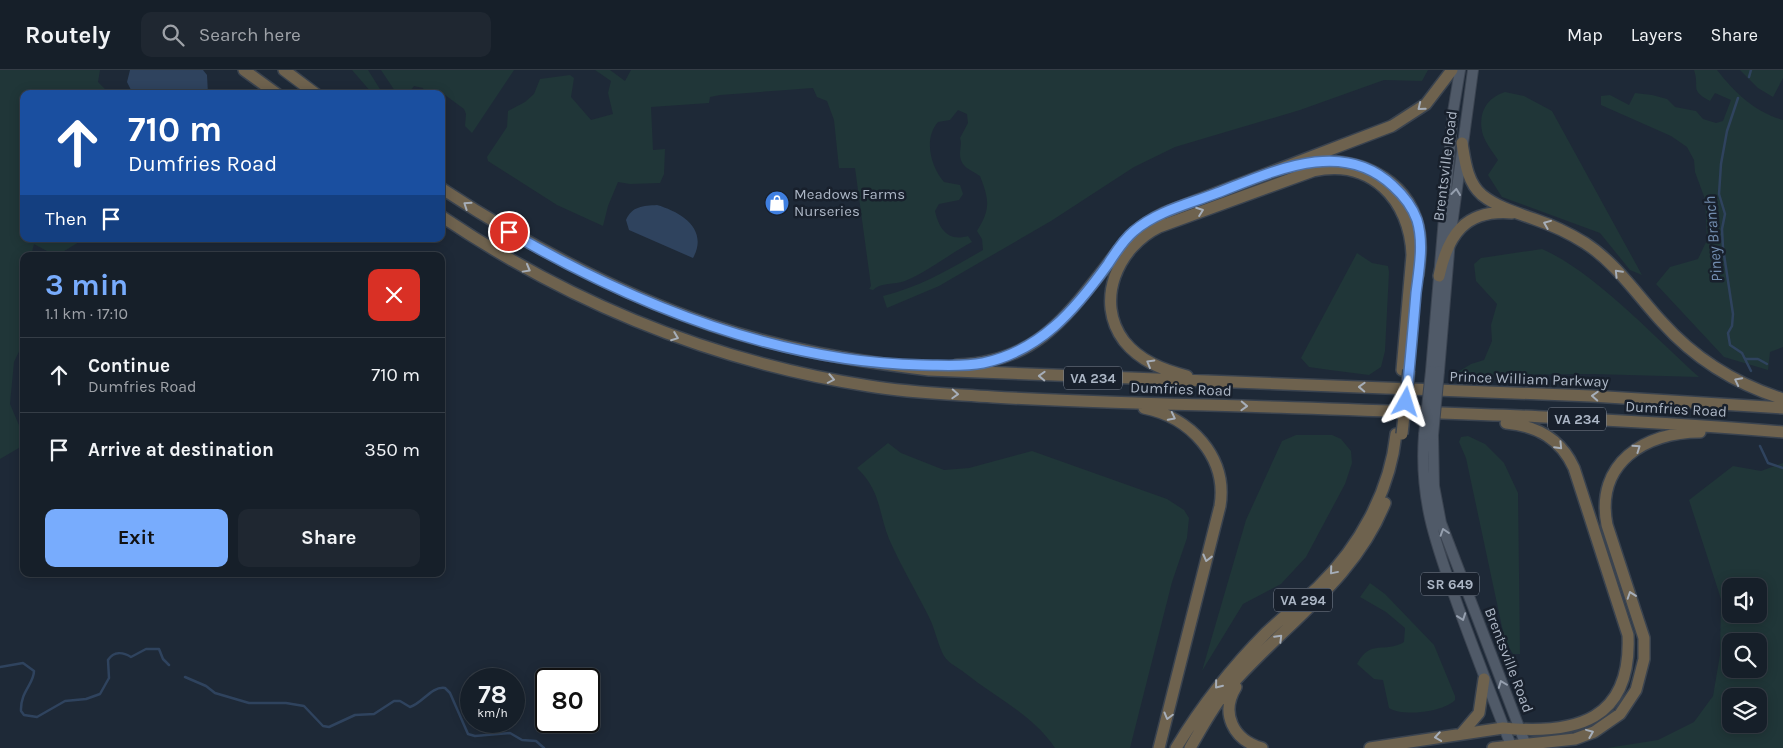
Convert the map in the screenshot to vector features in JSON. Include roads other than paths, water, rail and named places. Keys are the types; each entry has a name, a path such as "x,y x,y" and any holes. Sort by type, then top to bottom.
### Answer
{"highway":[{"path":"244,70 272,90"},
{"path":"284,70 311,90"},
{"path":"885,364 971,365 996,360 1026,348 1048,333 1073,309 1122,243 1145,223 1164,213 1401,121 1431,99 1452,70"},
{"path":"1462,143 1466,166 1475,187 1493,202 1552,225 1587,244 1614,268 1675,336 1714,367 1754,389 1783,398"},
{"path":"1285,167 1331,161 1361,165 1384,177 1400,192 1413,210 1419,228 1420,247 1406,370"},
{"name":"VA 294","path":"1176,748 1210,694 1268,631 1322,583 1354,544 1369,519 1391,465 1399,434 1406,370 1412,255 1411,238 1406,218 1394,198 1376,181 1347,170 1324,169 1158,226 1140,237 1121,259 1114,278 1112,307 1117,327 1124,341 1136,353 1156,366 1213,382"},
{"name":"Dumfries Road","path":"445,190 534,246 606,283 711,325 763,340 821,354 938,371 1213,382"},
{"path":"1439,276 1450,240 1463,225 1478,217 1498,213 1521,214"},
{"name":"Dumfries Road","path":"445,219 524,268 598,305 685,340 782,369 870,387 906,391 1107,402 1656,422 1780,431"},
{"name":"Prince William Parkway","path":"1213,382 1591,396 1783,408"},
{"path":"1107,402 1158,412 1176,418 1203,442 1215,462 1220,479 1220,506 1159,748"},
{"path":"1370,748 1462,733 1503,728 1519,730 1556,728 1588,721 1613,701 1627,670 1628,634 1624,616 1578,477 1560,445 1548,435 1534,428 1413,412"},
{"path":"1493,748 1526,746 1575,739 1594,732 1620,714 1636,690 1644,659 1644,638 1607,525 1605,507 1610,480 1621,463 1634,449 1664,435 1694,432 1780,431"},
{"path":"1190,748 1212,710 1244,672 1334,584 1356,556 1377,521 1388,497 1398,462 1399,434"},
{"path":"1244,672 1230,697 1229,717 1239,736 1262,748"},
{"path":"1462,733 1479,713 1484,679"}],"main road":[{"name":"Brentsville Road","path":"1435,371 1439,276 1453,112 1460,70"},
{"name":"Brentsville Road","path":"1473,70 1450,240 1424,486 1432,533 1503,728"},
{"name":"Brentsville Road","path":"1428,435 1434,486 1441,523 1519,730"},
{"path":"1503,728 1511,747"},
{"path":"1519,730 1526,746"}],"water":[{"path":"130,70 203,70 207,75 208,90 131,90 127,82"},
{"path":"657,205 683,217 695,230 698,238 693,258 629,230 626,220 631,212 643,206"}],"waterway":[{"name":"Piney Branch","path":"1749,77 1751,70"},
{"name":"Piney Branch","path":"1738,98 1727,131 1721,164 1719,194 1725,214 1722,229 1723,248 1733,314 1732,326 1728,333 1730,345 1742,353 1751,371"},
{"path":"1746,359 1758,359 1767,364"},
{"path":"1760,446 1768,463 1783,468"},
{"path":"0,667 23,663 34,671 21,704 21,711 24,715 37,717 65,701 86,699 100,694 109,678 108,660 113,655 122,653 131,657 146,649 159,649 163,659 169,665"},
{"path":"185,677 206,686 215,693 249,703 286,703 304,706 323,726 329,727 355,715 374,714 394,701 400,701 410,707 431,692 445,688 450,693 468,734 475,736 510,733 522,740 536,741 544,748"}],"place":[{"name":"Meadows Farms Nurseries","path":"777,203"}]}
